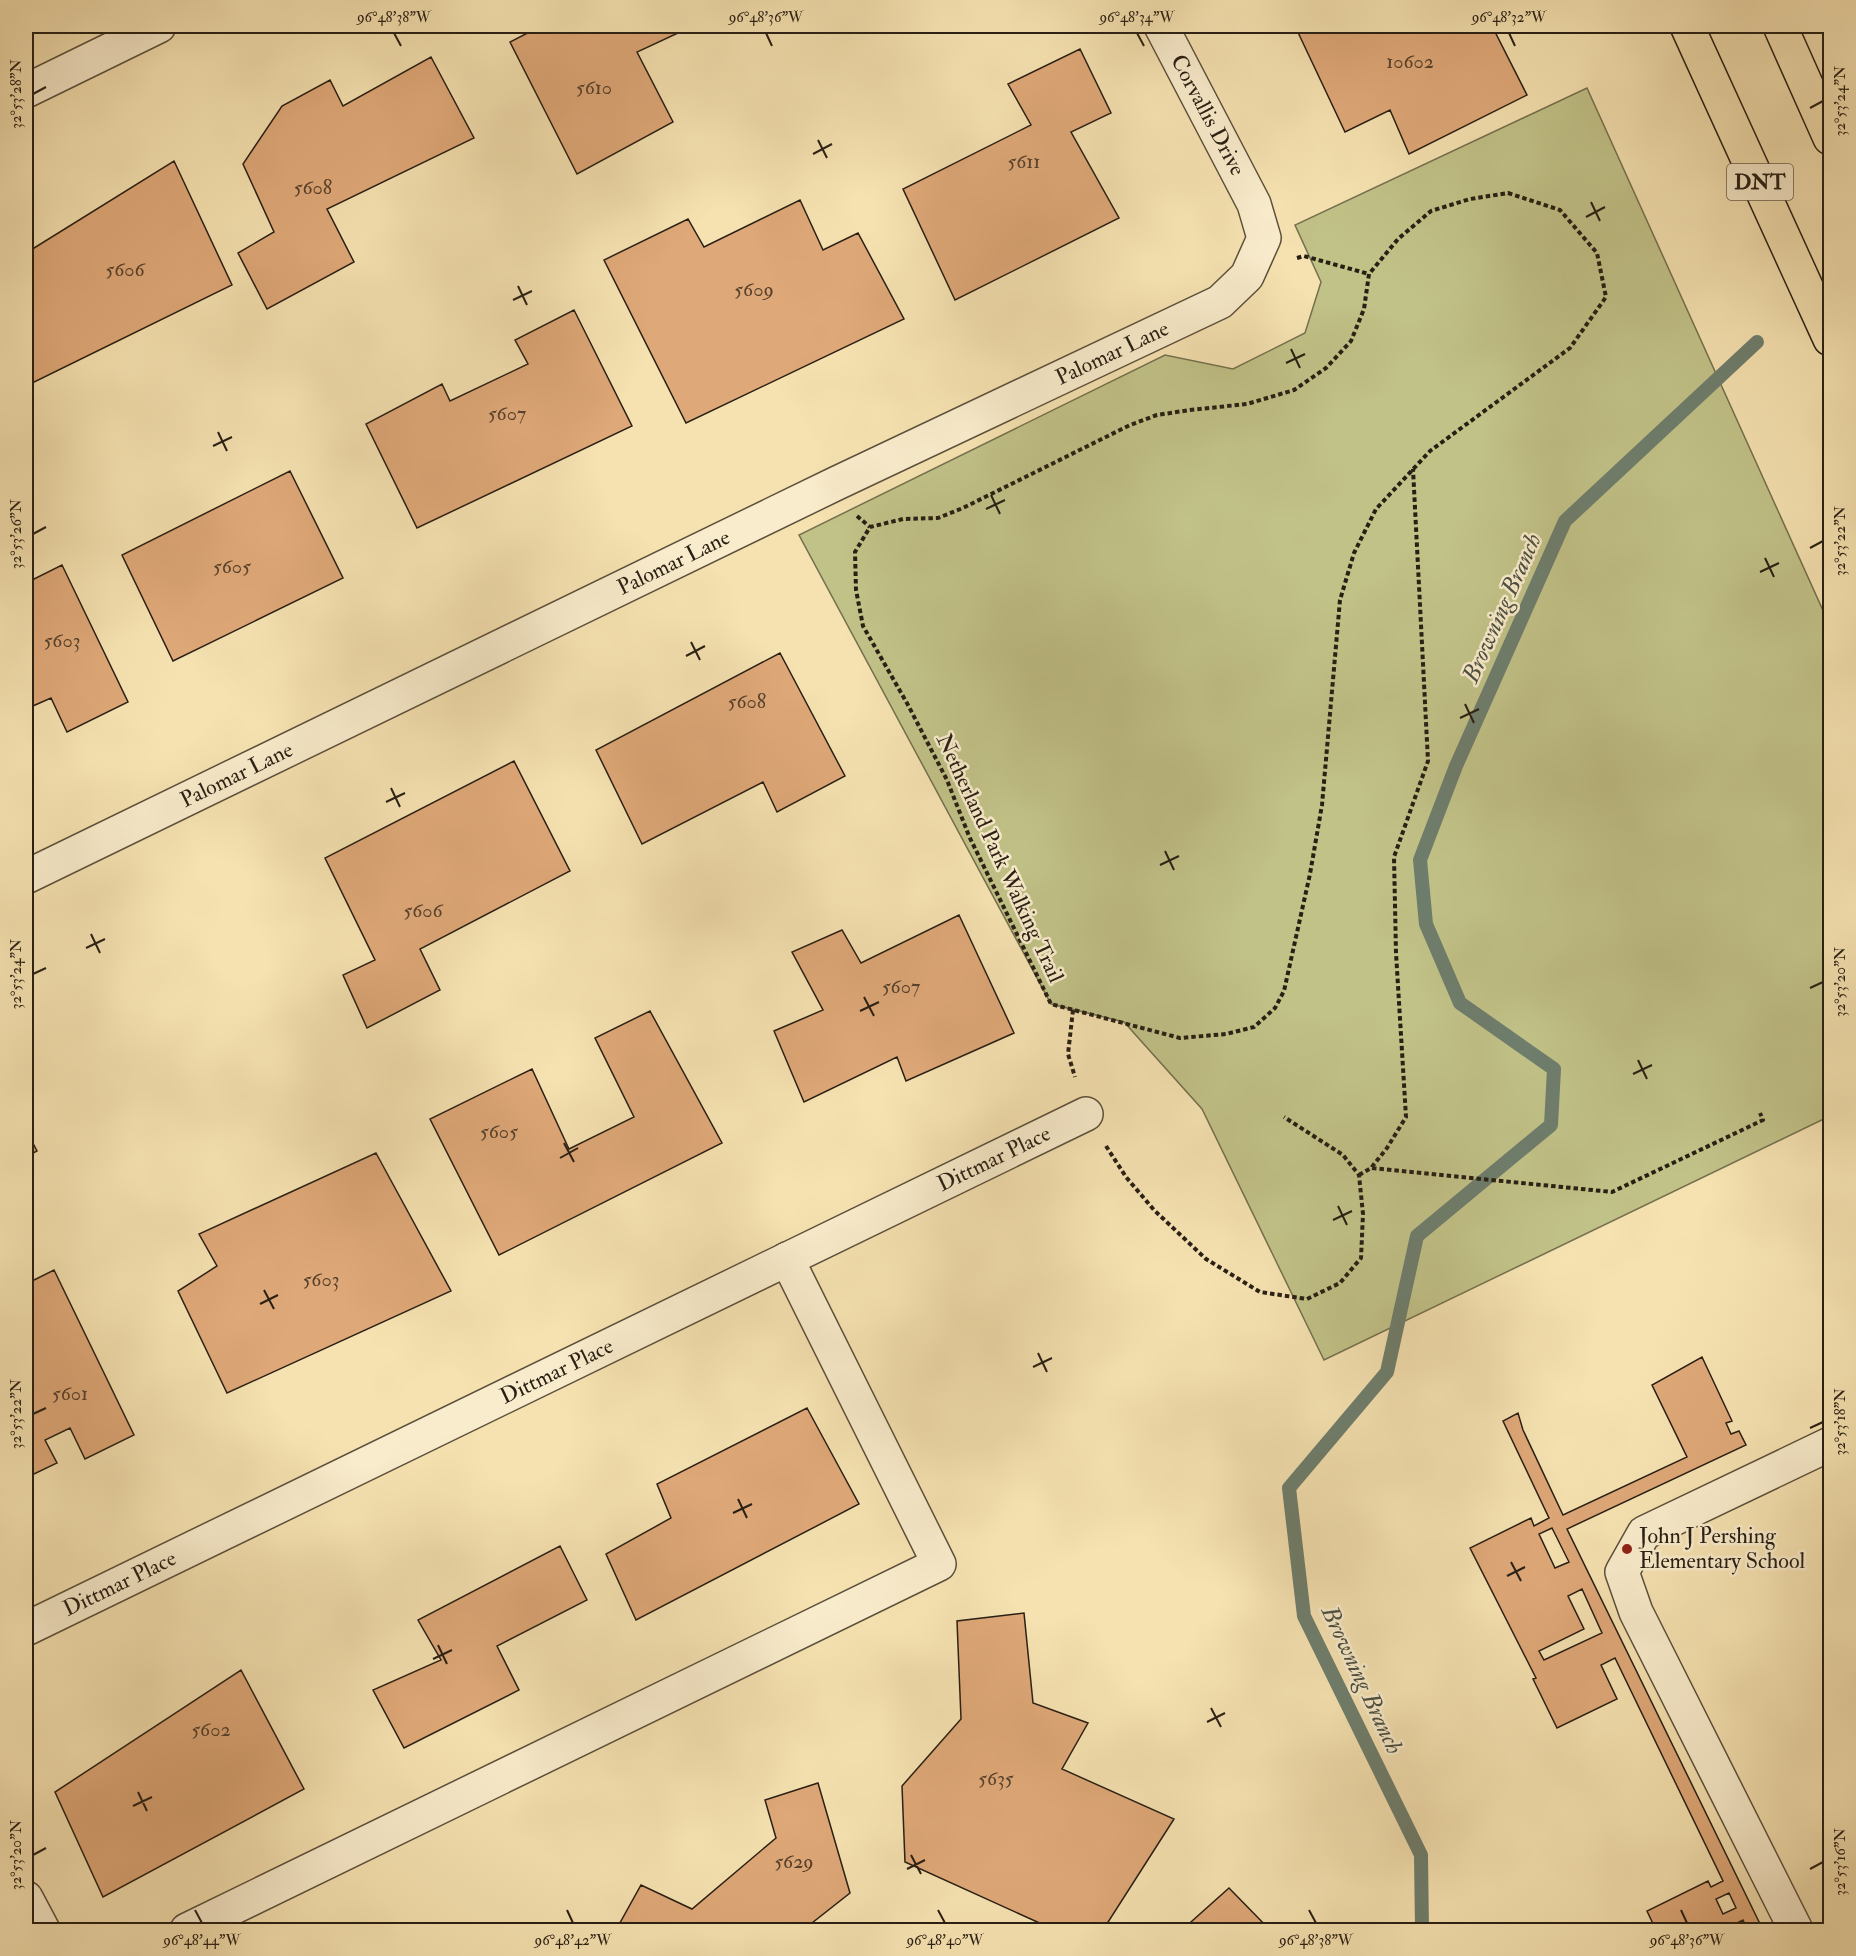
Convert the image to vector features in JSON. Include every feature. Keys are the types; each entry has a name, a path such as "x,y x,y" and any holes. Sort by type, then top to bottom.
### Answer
{"highway":[{"name":"DNT","path":"1687,26 1830,339"},
{"path":"1780,26 1830,138"}],"street":[{"path":"26,91 159,26"},
{"name":"Corvallis Drive","path":"1161,26 1254,204"},
{"name":"Palomar Lane","path":"26,877 825,490 1220,302 1246,276 1264,238 1254,204"},
{"name":"Dittmar Place","path":"26,1629 1086,1114"},
{"path":"188,1930 939,1564 787,1259"},
{"path":"1796,1930 1636,1612 1622,1572 1644,1533 1830,1444"},
{"path":"26,1898 43,1930"}],"path":[{"name":"Netherland Park Walking Trail","path":"1508,193 1560,210 1597,253 1606,297 1570,348 1430,451 1413,468 1376,509 1354,553 1340,600 1322,805 1310,874 1284,991 1275,1008 1254,1027 1226,1034 1179,1038 1051,1004 969,836 947,780 863,626 856,590 855,552 870,527 903,519 938,518 1157,415 1247,404 1294,390 1326,368 1351,341 1364,309 1369,274 1398,239 1431,211 1470,199 1508,193"},
{"path":"1246,276 1304,256 1369,274"},
{"path":"1359,1175 1371,1168 1387,1148 1406,1117 1396,953 1394,857 1428,761 1413,468"},
{"path":"1073,1010 1068,1054 1086,1114 1126,1177 1154,1210 1206,1259 1260,1292 1307,1299 1340,1283 1361,1258 1363,1214 1359,1175 1343,1155 1284,1117"},
{"path":"1371,1168 1612,1192 1763,1120 1760,1113"}],"green space":[{"path":"1587,88 1830,626 1830,1116 1324,1360 1202,1109 1124,1022 1051,1004 799,535 1165,355 1233,369 1305,333 1321,282 1295,225"}],"building":[{"path":"541,26 693,26 637,52 673,122 577,174 510,42"},
{"path":"1295,26 1492,26 1527,95 1409,154 1390,110 1345,132"},
{"path":"1080,49 1111,113 1071,132 1119,218 955,300 903,189 1031,125 1008,84"},
{"path":"431,57 474,138 327,209 354,262 267,309 238,253 274,232 243,164 282,106 330,80 343,106"},
{"path":"174,161 232,285 26,386 26,253"},
{"path":"800,200 823,250 858,233 904,319 686,423 604,260 688,219 704,247"},
{"path":"574,310 632,426 417,528 366,424 442,384 450,401 528,364 515,340"},
{"path":"290,471 343,578 173,661 122,555"},
{"path":"62,565 128,702 67,732 51,698 26,709 26,583"},
{"path":"780,653 845,776 777,812 763,782 642,844 596,750"},
{"path":"514,761 570,871 420,949 440,990 367,1028 343,975 375,960 325,858"},
{"path":"959,915 1014,1033 906,1081 897,1057 804,1102 774,1031 823,1010 792,952 842,930 861,963"},
{"path":"650,1011 722,1143 499,1255 430,1119 532,1069 569,1149 634,1117 595,1038"},
{"path":"26,1130 37,1151 26,1157"},
{"path":"376,1153 451,1291 227,1393 178,1291 217,1266 199,1234"},
{"path":"54,1270 134,1435 85,1459 70,1428 45,1440 57,1463 34,1474 26,1457 26,1284"},
{"path":"1702,1357 1732,1421 1726,1423 1731,1434 1739,1431 1746,1445 1567,1529 1763,1930 1739,1930 1746,1927 1743,1920 1729,1927 1731,1930 1656,1930 1647,1911 1708,1881 1711,1887 1723,1881 1615,1658 1601,1665 1617,1699 1557,1728 1533,1679 1536,1678 1470,1548 1531,1518 1534,1526 1549,1518 1503,1421 1518,1413 1523,1430 1563,1515 1687,1457 1652,1385","holes":["1552,1528 1569,1562 1555,1568 1539,1534","1582,1589 1602,1633 1544,1660 1539,1651 1584,1629 1568,1596","1729,1893 1736,1908 1723,1914 1716,1899"]},
{"path":"807,1408 859,1504 636,1620 606,1554 671,1518 657,1484"},
{"path":"560,1546 587,1600 497,1646 519,1690 404,1748 373,1690 441,1660 418,1620"},
{"path":"1024,1613 1033,1703 1088,1723 1062,1769 1174,1819 1103,1930 1055,1930 905,1862 902,1786 961,1719 957,1621"},
{"path":"241,1670 304,1789 103,1897 55,1792"},
{"path":"818,1783 850,1893 803,1930 616,1930 641,1885 692,1909 776,1838 765,1800"},
{"path":"1229,1888 1270,1930 1182,1930"}],"waterway":[{"name":"Browning Branch","path":"1422,1930 1421,1855 1304,1616 1289,1488 1387,1372 1417,1236 1551,1125 1554,1069 1460,1003 1426,924 1420,860 1456,766 1565,521 1757,342"}],"place":[{"name":"John J Pershing Elementary School","path":"1627,1549"}]}
